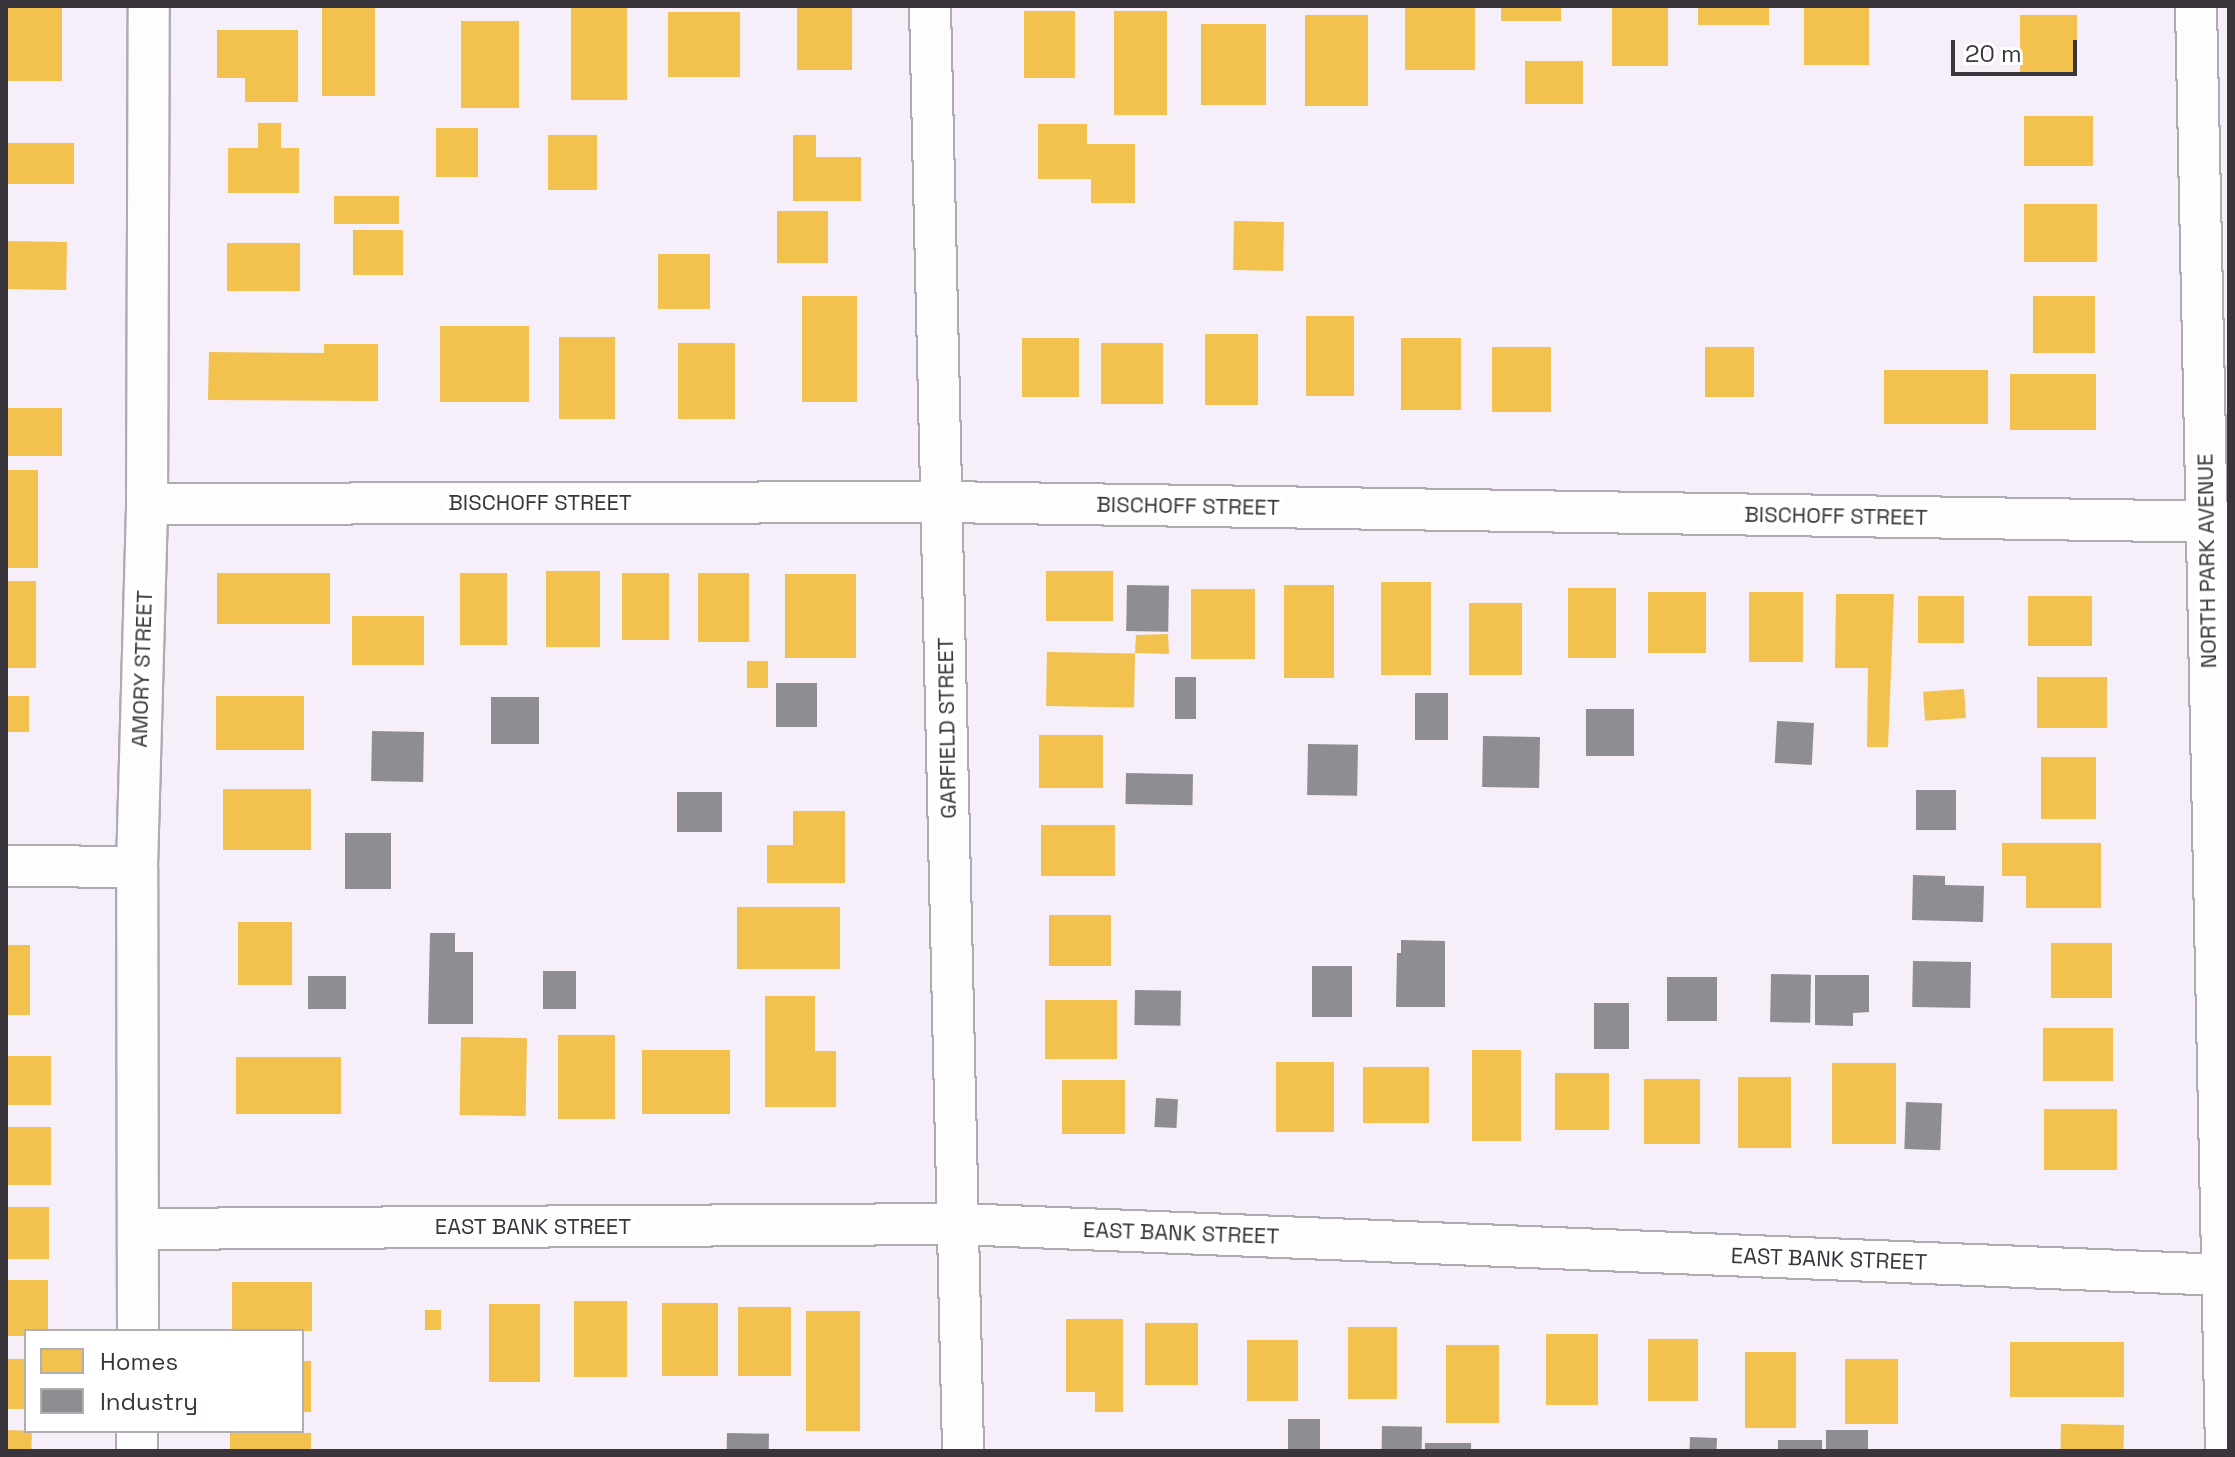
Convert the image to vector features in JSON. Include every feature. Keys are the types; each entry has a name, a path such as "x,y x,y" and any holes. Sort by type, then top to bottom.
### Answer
{"street":[{"name":"AMORY STREET","path":"138,1329 137,867 147,504 149,6"},
{"name":"GARFIELD STREET","path":"930,6 963,1451"},
{"name":"NORTH PARK AVENUE","path":"2196,6 2217,522 2226,1451"},
{"name":"BISCHOFF STREET","path":"147,504 942,502 2217,522"},
{"path":"6,866 137,867"},
{"name":"EAST BANK STREET","path":"139,1229 958,1224 2223,1275"}],"building: Homes":[{"path":"6,6 62,6 62,81 6,81"},
{"path":"1405,6 1475,6 1475,70 1405,70"},
{"path":"1501,6 1561,6 1561,21 1501,21"},
{"path":"1612,6 1668,6 1668,66 1612,66"},
{"path":"1698,6 1769,6 1769,25 1698,25"},
{"path":"1804,6 1869,6 1869,65 1804,65"},
{"path":"322,7 375,7 375,96 322,96"},
{"path":"571,7 627,7 627,100 571,100"},
{"path":"797,8 852,8 852,70 797,70"},
{"path":"1024,11 1075,11 1075,78 1024,78"},
{"path":"1114,11 1167,11 1167,115 1114,115"},
{"path":"668,12 740,12 740,77 668,77"},
{"path":"1305,15 1368,15 1368,106 1305,106"},
{"path":"2020,15 2077,15 2077,74 2020,74"},
{"path":"461,21 519,21 519,108 461,108"},
{"path":"1201,24 1266,24 1266,105 1201,105"},
{"path":"217,30 298,30 298,102 245,102 245,78 217,78"},
{"path":"1525,61 1583,61 1583,104 1525,104"},
{"path":"2024,116 2093,116 2093,166 2024,166"},
{"path":"258,123 281,123 281,148 299,148 299,193 228,193 228,148 258,148"},
{"path":"1038,124 1087,124 1087,144 1135,144 1135,203 1091,203 1091,179 1038,179"},
{"path":"436,128 478,128 478,177 436,177"},
{"path":"548,135 597,135 597,190 548,190"},
{"path":"793,135 816,135 816,157 861,157 861,201 793,201"},
{"path":"6,143 74,143 74,184 6,184"},
{"path":"334,196 399,196 399,224 334,224"},
{"path":"2024,204 2097,204 2097,262 2024,262"},
{"path":"777,211 828,211 828,263 777,263"},
{"path":"1234,221 1284,222 1283,271 1233,270"},
{"path":"353,230 403,230 403,275 353,275"},
{"path":"6,241 67,242 66,290 6,289"},
{"path":"227,243 300,243 300,291 227,291"},
{"path":"658,254 710,254 710,309 658,309"},
{"path":"802,296 857,296 857,402 802,402"},
{"path":"2033,296 2095,296 2095,353 2033,353"},
{"path":"1306,316 1354,316 1354,396 1306,396"},
{"path":"440,326 529,326 529,402 440,402"},
{"path":"1205,334 1258,334 1258,405 1205,405"},
{"path":"559,337 615,337 615,419 559,419"},
{"path":"1022,338 1079,338 1079,397 1022,397"},
{"path":"1401,338 1461,338 1461,410 1401,410"},
{"path":"678,343 735,343 735,419 678,419"},
{"path":"1101,343 1163,343 1163,404 1101,404"},
{"path":"324,344 378,344 378,401 208,400 209,352 324,353"},
{"path":"1492,347 1551,347 1551,412 1492,412"},
{"path":"1705,347 1754,347 1754,397 1705,397"},
{"path":"1884,370 1988,370 1988,424 1884,424"},
{"path":"2010,374 2096,374 2096,430 2010,430"},
{"path":"6,408 62,408 62,456 6,456"},
{"path":"6,470 38,470 38,568 6,568"},
{"path":"546,571 600,571 600,647 546,647"},
{"path":"1046,571 1113,571 1113,621 1046,621"},
{"path":"217,573 330,573 330,624 217,624"},
{"path":"460,573 507,573 507,645 460,645"},
{"path":"622,573 669,573 669,640 622,640"},
{"path":"698,573 749,573 749,642 698,642"},
{"path":"785,574 856,574 856,658 785,658"},
{"path":"6,581 36,581 36,668 6,668"},
{"path":"1381,582 1431,582 1431,675 1381,675"},
{"path":"1284,585 1334,585 1334,678 1284,678"},
{"path":"1568,588 1616,588 1616,658 1568,658"},
{"path":"1191,589 1255,589 1255,659 1191,659"},
{"path":"1648,592 1706,592 1706,653 1648,653"},
{"path":"1749,592 1803,592 1803,662 1749,662"},
{"path":"1836,594 1894,594 1888,747 1867,747 1868,668 1835,668"},
{"path":"1918,596 1964,596 1964,643 1918,643"},
{"path":"2028,596 2092,596 2092,646 2028,646"},
{"path":"1469,603 1522,603 1522,675 1469,675"},
{"path":"352,616 424,616 424,665 352,665"},
{"path":"1168,634 1169,654 1135,653 1136,635"},
{"path":"1047,652 1135,654 1134,708 1046,706"},
{"path":"747,661 768,661 768,688 747,688"},
{"path":"2037,677 2107,677 2107,728 2037,728"},
{"path":"1964,689 1966,718 1925,721 1923,692"},
{"path":"6,696 29,696 29,732 6,732"},
{"path":"216,696 304,696 304,750 216,750"},
{"path":"1039,735 1103,735 1103,788 1039,788"},
{"path":"2041,757 2096,757 2096,819 2041,819"},
{"path":"223,789 311,789 311,850 223,850"},
{"path":"793,811 845,811 845,883 767,883 767,845 793,845"},
{"path":"1041,825 1115,825 1115,876 1041,876"},
{"path":"2002,843 2101,843 2101,908 2026,908 2026,876 2002,876"},
{"path":"737,907 840,907 840,969 737,969"},
{"path":"1049,915 1111,915 1111,966 1049,966"},
{"path":"238,922 292,922 292,985 238,985"},
{"path":"2051,943 2112,943 2112,998 2051,998"},
{"path":"6,945 30,945 30,1015 6,1015"},
{"path":"765,996 815,996 815,1051 836,1051 836,1107 765,1107"},
{"path":"1045,1000 1117,1000 1117,1059 1045,1059"},
{"path":"2043,1028 2113,1028 2113,1081 2043,1081"},
{"path":"558,1035 615,1035 615,1119 558,1119"},
{"path":"461,1037 527,1038 526,1116 460,1115"},
{"path":"642,1050 730,1050 730,1114 642,1114"},
{"path":"1472,1050 1521,1050 1521,1141 1472,1141"},
{"path":"6,1056 51,1056 51,1105 6,1105"},
{"path":"236,1057 341,1057 341,1114 236,1114"},
{"path":"1276,1062 1334,1062 1334,1132 1276,1132"},
{"path":"1832,1063 1896,1063 1896,1144 1832,1144"},
{"path":"1363,1067 1429,1067 1429,1123 1363,1123"},
{"path":"1555,1073 1609,1073 1609,1130 1555,1130"},
{"path":"1738,1077 1791,1077 1791,1148 1738,1148"},
{"path":"1644,1079 1700,1079 1700,1144 1644,1144"},
{"path":"1062,1080 1125,1080 1125,1134 1062,1134"},
{"path":"2044,1109 2117,1109 2117,1170 2044,1170"},
{"path":"6,1127 51,1127 51,1185 6,1185"},
{"path":"6,1207 49,1207 49,1259 6,1259"},
{"path":"6,1280 48,1280 48,1329 24,1329 24,1336 6,1336"},
{"path":"232,1282 312,1282 312,1331 232,1329"},
{"path":"574,1301 627,1301 627,1377 574,1377"},
{"path":"662,1303 718,1303 718,1376 662,1376"},
{"path":"489,1304 540,1304 540,1382 489,1382"},
{"path":"738,1307 791,1307 791,1376 738,1376"},
{"path":"425,1310 441,1310 441,1330 425,1330"},
{"path":"806,1311 860,1311 860,1431 806,1431"},
{"path":"1066,1319 1123,1319 1123,1412 1095,1412 1095,1392 1066,1392"},
{"path":"1145,1323 1198,1323 1198,1385 1145,1385"},
{"path":"1348,1327 1397,1327 1397,1399 1348,1399"},
{"path":"1546,1334 1598,1334 1598,1405 1546,1405"},
{"path":"1648,1339 1698,1339 1698,1401 1648,1401"},
{"path":"1247,1340 1298,1340 1298,1401 1247,1401"},
{"path":"2010,1342 2124,1342 2124,1397 2010,1397"},
{"path":"1446,1345 1499,1345 1499,1423 1446,1423"},
{"path":"1745,1352 1796,1352 1796,1428 1745,1428"},
{"path":"6,1359 24,1359 24,1409 6,1409"},
{"path":"1845,1359 1898,1359 1898,1424 1845,1424"},
{"path":"304,1361 311,1361 311,1412 304,1412"},
{"path":"2061,1424 2124,1425 2124,1451 2061,1451"},
{"path":"6,1430 32,1433 31,1451 6,1451"},
{"path":"230,1433 311,1433 311,1451 230,1451"}],"building: Industry":[{"path":"1127,585 1169,586 1168,632 1126,631"},
{"path":"1175,677 1196,677 1196,719 1175,719"},
{"path":"776,683 817,683 817,727 776,727"},
{"path":"1415,693 1448,693 1448,740 1415,740"},
{"path":"491,697 539,697 539,744 491,744"},
{"path":"1586,709 1634,709 1634,756 1586,756"},
{"path":"1777,721 1814,723 1812,765 1775,763"},
{"path":"372,731 424,732 423,782 371,781"},
{"path":"1483,736 1540,737 1539,788 1482,787"},
{"path":"1308,744 1358,745 1357,796 1307,795"},
{"path":"1126,773 1193,774 1192,805 1125,804"},
{"path":"1916,790 1956,790 1956,830 1916,830"},
{"path":"677,792 722,792 722,832 677,832"},
{"path":"345,833 391,833 391,889 345,889"},
{"path":"1913,875 1945,876 1945,885 1984,886 1983,922 1912,920"},
{"path":"430,933 455,933 455,952 473,952 473,1024 428,1024"},
{"path":"1401,940 1445,941 1445,1007 1396,1007 1397,953 1401,953"},
{"path":"1913,961 1971,962 1970,1008 1912,1007"},
{"path":"1312,966 1352,966 1352,1017 1312,1017"},
{"path":"543,971 576,971 576,1009 543,1009"},
{"path":"1771,974 1811,975 1810,1023 1770,1022"},
{"path":"1815,975 1869,975 1869,1012 1853,1013 1853,1026 1815,1025"},
{"path":"308,976 346,976 346,1009 308,1009"},
{"path":"1667,977 1717,977 1717,1021 1667,1021"},
{"path":"1135,990 1181,991 1180,1026 1134,1025"},
{"path":"1594,1003 1629,1003 1629,1049 1594,1049"},
{"path":"1156,1098 1178,1099 1176,1128 1154,1127"},
{"path":"1906,1102 1942,1103 1940,1150 1904,1149"},
{"path":"1288,1419 1320,1419 1320,1451 1288,1451"},
{"path":"1382,1426 1422,1427 1422,1451 1382,1451"},
{"path":"1826,1430 1868,1430 1868,1451 1826,1451"},
{"path":"727,1433 769,1434 769,1451 727,1451"},
{"path":"1690,1437 1717,1438 1717,1451 1690,1451"},
{"path":"1778,1440 1822,1440 1822,1451 1778,1451"},
{"path":"1425,1443 1471,1443 1471,1451 1425,1451"}]}
